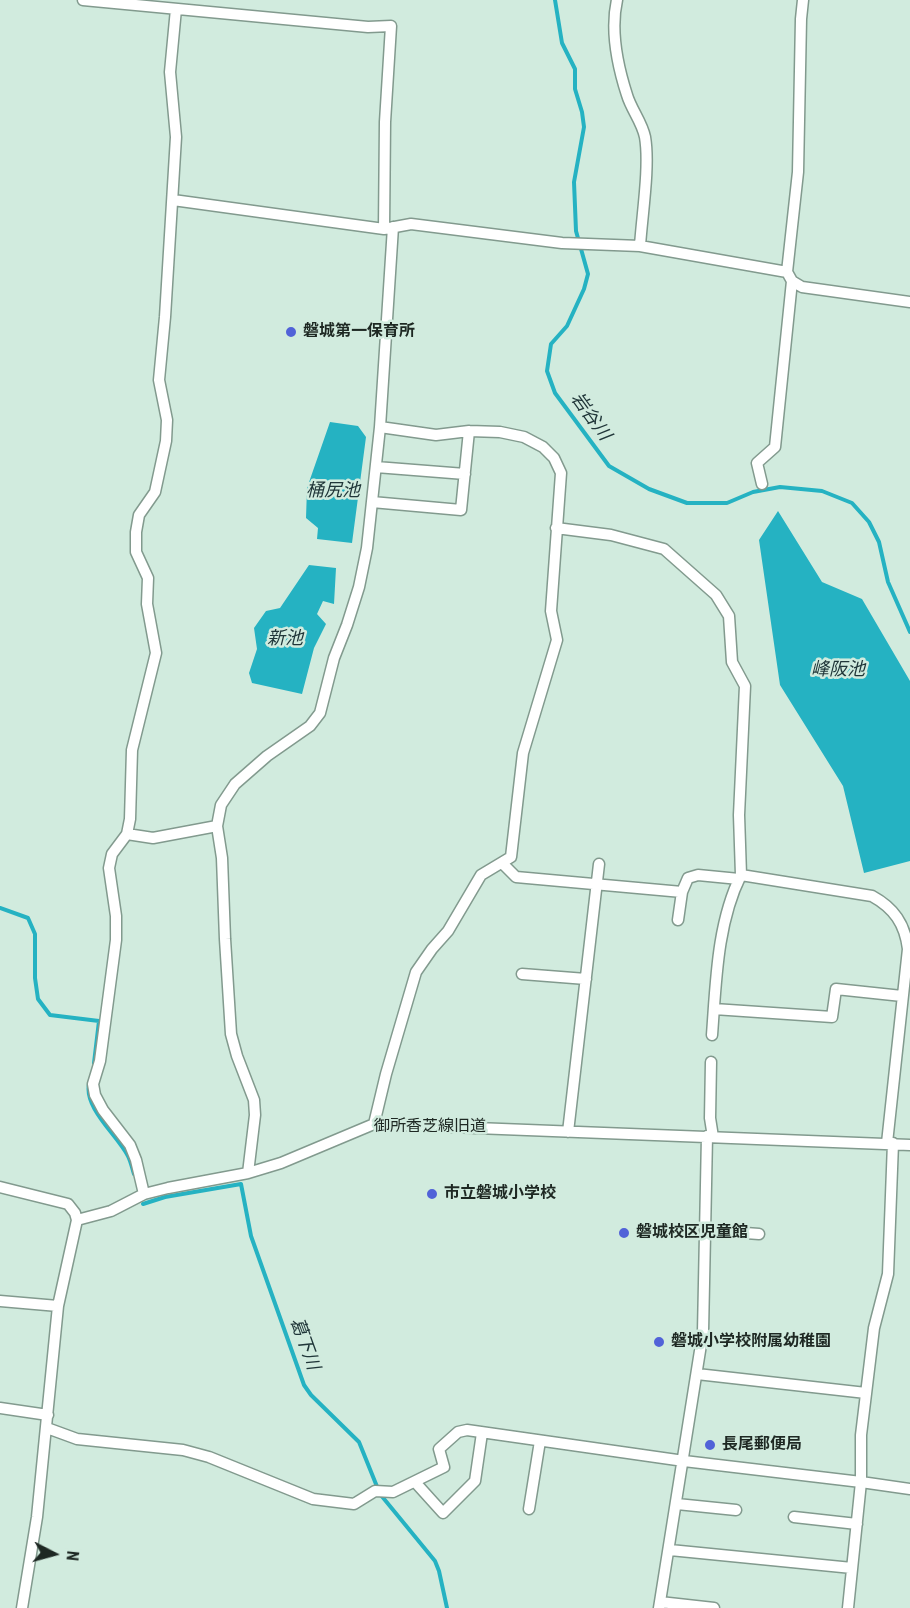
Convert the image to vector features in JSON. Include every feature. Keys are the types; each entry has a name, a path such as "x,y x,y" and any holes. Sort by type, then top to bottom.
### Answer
{"street":[{"path":"83,0 368,27 391,27 385,122 388,228 380,427 367,548 359,587 334,658 320,713 310,726 267,756 235,784 221,804 217,826 222,858 231,1034 254,1100 255,1115 248,1173"},
{"path":"617,0 613,18 614,42 627,95 644,134 647,152 640,246"},
{"path":"762,484 757,463 775,447 790,277 798,172 803,0"},
{"path":"144,1194 130,1145 104,1110 95,1095 93,1084 100,1061 116,940 116,916 109,868 112,854 127,834 130,819 132,750 156,653 147,604 148,578 136,552 136,532 139,515 155,492 166,441 167,420 159,380 176,137 170,72 176,9"},
{"path":"173,200 388,228 411,224 562,243 640,246 790,277 802,287 910,302"},
{"path":"374,1124 386,1074 417,972 432,949 448,931 464,900 481,875 511,857 523,753 557,640 551,611 561,473 554,458 543,447 524,437 500,432 469,431 436,435 380,427"},
{"path":"372,502 461,510 469,431"},
{"path":"376,467 465,474"},
{"path":"556,528 611,535 664,549 716,595 729,616 732,662 745,687 739,815 740,877 731,896 722,944 712,1035"},
{"path":"127,834 153,838 217,826"},
{"path":"502,863 516,877 682,892"},
{"path":"568,1132 598,864"},
{"path":"678,920 682,892 688,879 698,874 740,877 872,896 899,918 906,934 909,950 902,996 890,1143 888,1274 874,1328 866,1393 861,1435 861,1482 848,1608"},
{"path":"522,974 586,979"},
{"path":"714,1009 832,1017 836,989 902,996"},
{"path":"711,1062 705,1230 705,1318 660,1605 714,1608"},
{"name":"御所香芝線旧道","path":"77,1220 111,1211 144,1194 248,1173 281,1163 374,1124 910,1144"},
{"path":"0,1187 68,1204 75,1212 77,1220 58,1306 37,1517 22,1608"},
{"path":"705,1230 759,1234"},
{"path":"0,1301 58,1306"},
{"path":"697,1374 866,1393"},
{"path":"0,1408 48,1415"},
{"path":"47,1428 77,1439 183,1449 209,1457 313,1499 354,1504 375,1491 393,1492 444,1467 439,1449 458,1432 467,1430 684,1461 910,1489"},
{"path":"415,1482 443,1513 475,1481 482,1433"},
{"path":"529,1509 540,1441"},
{"path":"677,1504 736,1510"},
{"path":"794,1517 857,1524"},
{"path":"670,1550 852,1568"}],"water":[{"name":"桶尻池","path":"330,422 358,426 366,437 352,543 317,539 318,528 306,518 307,488"},
{"name":"峰阪池","path":"778,511 822,582 862,599 910,681 910,861 864,873 843,786 780,685 759,540"},
{"name":"新池","path":"309,565 336,568 334,604 323,601 317,614 326,624 314,648 302,694 252,683 249,673 257,649 254,628 266,611 280,608"}],"waterway":[{"name":"岩谷川","path":"555,0 562,43 575,69 575,89 584,127 574,182 576,231 588,274 584,289 567,326 551,344 547,371 555,393 609,466 649,489 687,503 727,503 753,492 780,487 822,491 852,503 869,522 879,542 888,582 910,632"},
{"name":"葛下川","path":"0,908 28,918 35,934 35,978 38,999 50,1015 99,1021 94,1063"},
{"name":"葛下川","path":"89,1084 91,1102 128,1156 134,1174"},
{"name":"葛下川","path":"143,1204 165,1197 241,1184 251,1236 304,1385 311,1395 359,1442 380,1494 435,1561 447,1608"}],"place":[{"name":"磐城第一保育所","path":"291,332"},
{"name":"市立磐城小学校","path":"432,1194"},
{"name":"磐城校区児童館","path":"624,1233"},
{"name":"磐城小学校附属幼稚園","path":"659,1342"},
{"name":"長尾郵便局","path":"710,1445"}]}
